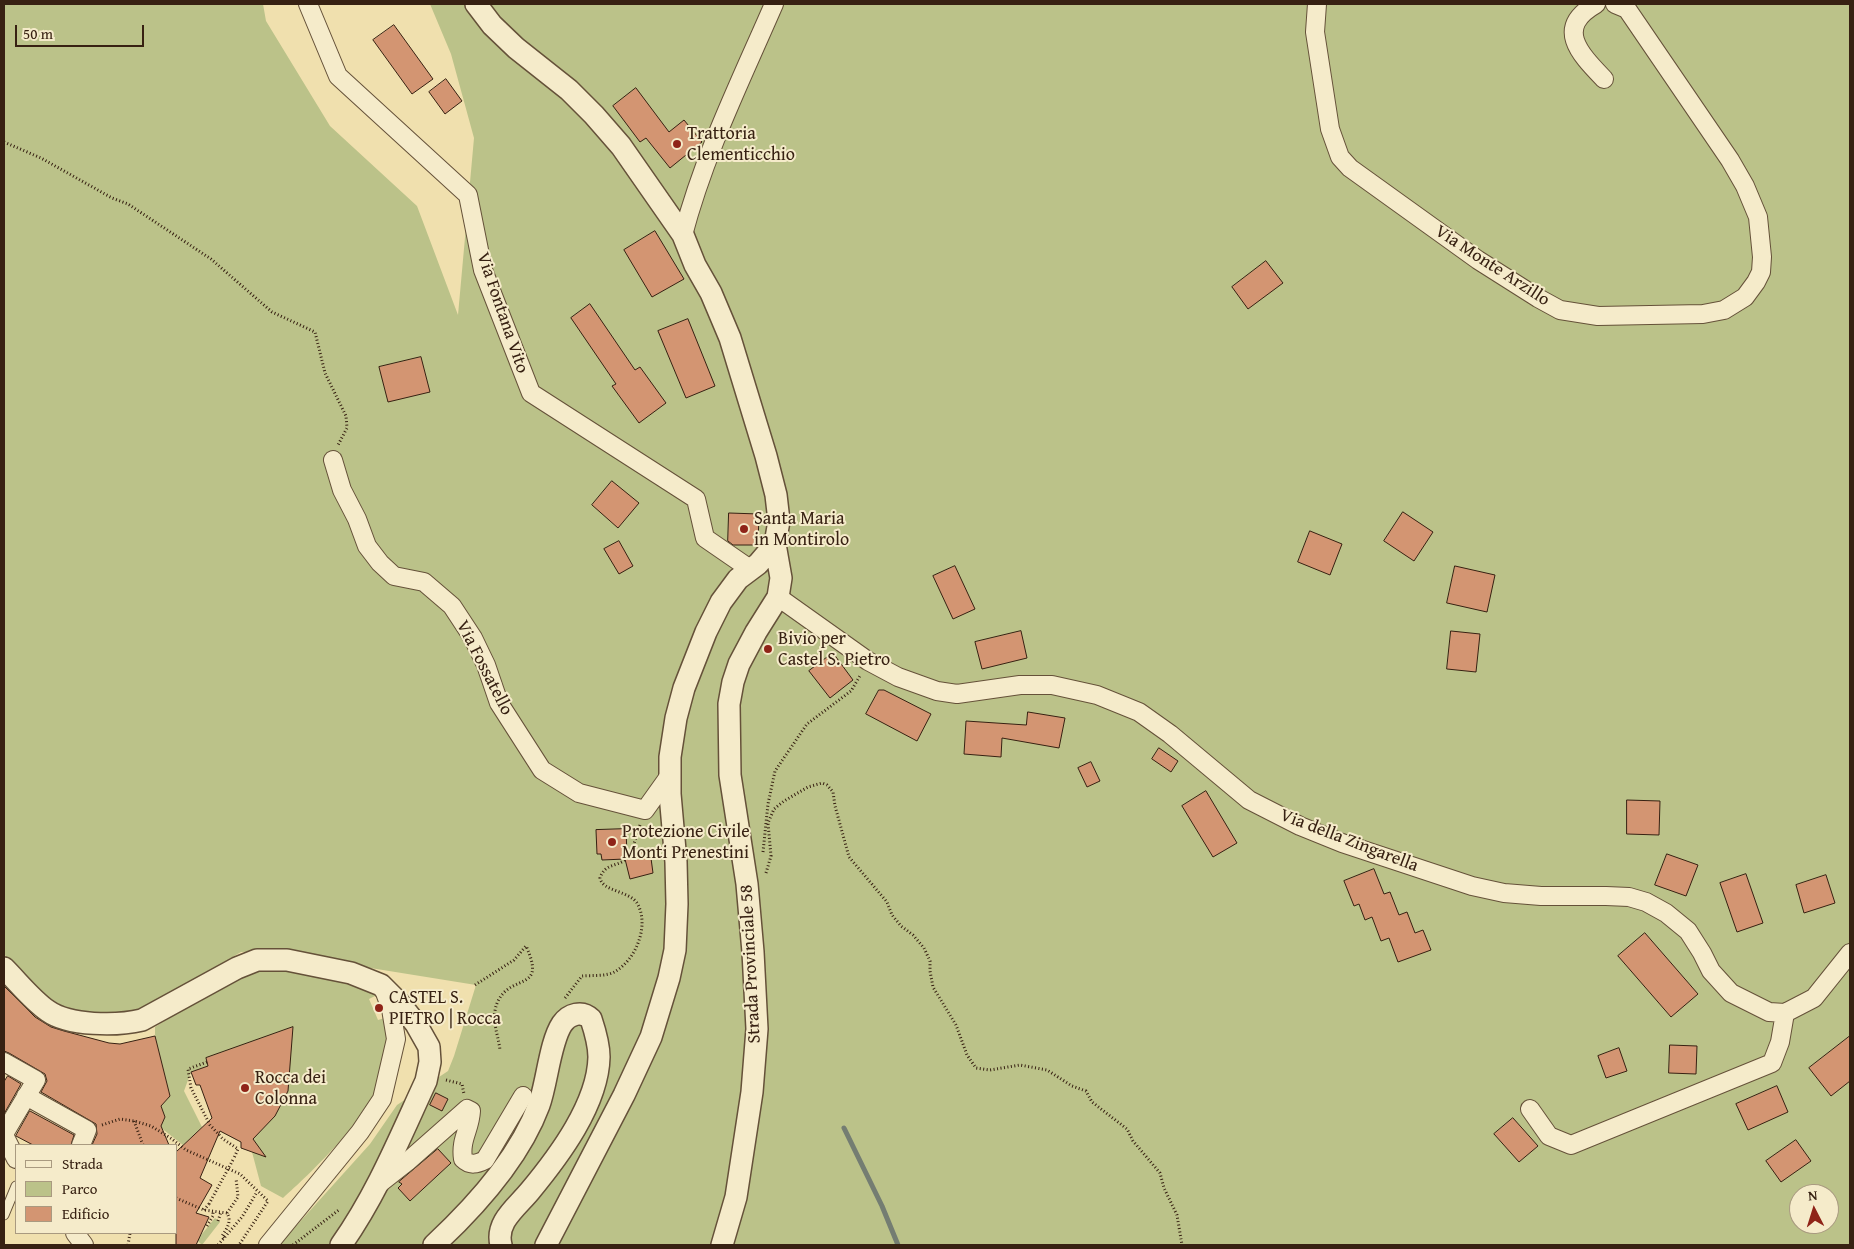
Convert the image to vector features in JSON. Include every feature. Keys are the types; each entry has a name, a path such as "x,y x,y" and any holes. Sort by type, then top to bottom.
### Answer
{"street":[{"name":"Via Fontana Vito","path":"308,4 338,76 468,195 483,270 531,394 696,499 705,538 750,569"},
{"path":"476,4 492,25 516,48 569,90 594,115 621,146 683,235 730,338 748,392 776,495 779,521 775,544 758,564 738,579 721,602 690,670 674,727 670,775 677,904 675,950 669,978 656,1024 624,1096 546,1245"},
{"path":"683,235 691,205 711,148 774,4"},
{"name":"Via Monte Arzillo","path":"1317,4 1315,32 1330,129 1340,157 1350,168 1478,260 1560,310 1598,316 1703,314 1724,310 1744,297 1756,282 1760,272 1762,257 1758,216 1745,186 1730,160 1627,9 1616,4"},
{"path":"1596,4 1585,10 1574,29 1575,43 1580,54 1604,79"},
{"name":"Via Fossatello","path":"333,460 342,490 357,519 367,546 380,563 394,576 424,582 452,606 473,638 486,665 499,703 542,770 579,793 645,810"},
{"name":"Strada Provinciale 58","path":"722,1245 736,1197 752,1092 757,1029 753,952 746,884 730,775 729,704 739,664 756,632 778,598 781,578 775,544"},
{"name":"Via della Zingarella","path":"778,598 868,661 898,678 937,691 957,694 1020,685 1052,685 1097,695 1138,712 1170,734 1249,800 1300,826 1342,843 1472,886 1504,893 1541,896 1629,897 1646,902 1666,913 1688,930 1711,971 1731,993 1769,1012 1785,1013"},
{"path":"645,810 670,775"},
{"path":"1530,1109 1550,1136 1571,1145 1772,1063 1780,1042 1785,1013 1814,998 1850,953"},
{"path":"4,968 43,1008 51,1013 67,1019 106,1025 117,1025 142,1020 237,968 257,960 287,960 351,973 382,985 416,1024 429,1047 430,1055 426,1081 379,1184 341,1245"},
{"path":"268,1245 360,1132 382,1099 396,1039 391,1009 382,985"},
{"path":"434,1245 471,1210 522,1140 540,1103 560,1028 568,1018 577,1014 583,1014 591,1019 598,1043 598,1070 593,1088 585,1109 570,1135 539,1180 504,1221 499,1236 501,1245"},
{"path":"5,1065 36,1080 4,1134 15,1157"},
{"path":"26,1096 84,1138"},
{"path":"379,1184 408,1162 467,1109 471,1111 471,1116 462,1143 463,1159 467,1163 477,1164 485,1160 523,1096"},
{"path":"76,1234 84,1245"}],"lane":[{"path":"4,1215 15,1188"}],"path":[{"path":"4,142 42,158 103,194 128,204 211,259 272,312 315,332 324,373 346,416 347,428 336,448 333,460"},
{"path":"762,857 764,828 775,771 807,724 851,691 868,661"},
{"path":"762,867 763,877 771,856 768,823 774,809 808,787 822,783 827,784 833,792 849,857 887,902 892,915 900,926 913,935 924,948 930,961 933,987 956,1026 967,1055 976,1068 990,1070 1020,1065 1047,1070 1072,1086 1086,1092 1092,1102 1127,1129 1133,1142 1160,1173 1164,1188 1177,1215 1182,1245"},
{"path":"582,976 615,972 629,960 641,934 641,922 636,903 630,896 604,885 600,878 604,871 616,862 625,860 629,854 645,810"},
{"path":"475,984 509,963 526,946 532,960 532,973 528,980 512,986 499,1000 496,1010 494,1024 500,1050"},
{"path":"204,1210 238,1149 223,1139 210,1125 190,1088 188,1069 207,1062"},
{"path":"442,1086 444,1080 462,1084 467,1109"},
{"path":"84,1138 120,1119 134,1121 151,1126 172,1138 186,1150 240,1174 268,1201 239,1245"},
{"path":"134,1121 143,1144"},
{"path":"227,1213 238,1198 236,1178"},
{"path":"218,1245 242,1217 257,1192"},
{"path":"178,1199 204,1210 227,1213"},
{"path":"293,1245 346,1205"},
{"path":"207,1226 213,1216 213,1212"},
{"path":"218,1221 221,1212"},
{"path":"224,1238 222,1236 230,1220 227,1213"}],"green space":[{"path":"4,4 263,4 266,21 330,126 417,206 458,315 474,138 451,54 430,4 1850,4 1850,1245 279,1245 370,1144 397,1105 448,1071 476,985 265,951 241,952 182,987 131,1013 85,1014 65,1008 33,987 4,954"},
{"path":"281,966 321,973 379,994 369,999 378,1020 388,1017 382,1069 372,1098 363,1113 337,1145 283,1198 261,1186 252,1152 241,1148 241,1142 221,1132 216,1127 200,1085 208,1066 191,1072 184,1091 202,1127 183,1145 160,1127 165,1117 161,1106 170,1096 155,1036 155,1027 238,974"},
{"path":"215,1218 220,1222 202,1245 197,1240"}],"building":[{"path":"394,25 433,79 412,94 373,40"},
{"path":"446,79 462,101 445,114 429,92"},
{"path":"636,88 669,132 684,120 702,142 670,168 646,138 640,142 613,106"},
{"path":"655,231 684,279 652,297 624,250"},
{"path":"1266,261 1283,283 1248,309 1232,287"},
{"path":"590,304 635,370 640,367 666,403 639,423 612,386 616,384 571,318"},
{"path":"688,319 715,386 686,398 658,331"},
{"path":"421,357 430,392 388,402 379,367"},
{"path":"612,481 639,503 618,528 592,505"},
{"path":"1403,512 1433,532 1414,561 1384,541"},
{"name":"Santa Maria in Montirolo","path":"729,513 759,514 758,545 733,545 728,541"},
{"path":"1310,531 1342,544 1330,575 1298,562"},
{"path":"619,541 633,566 619,574 604,549"},
{"path":"955,566 975,609 953,619 933,576"},
{"path":"1455,566 1495,575 1487,612 1447,603"},
{"path":"1021,631 1027,658 982,669 975,642"},
{"path":"1451,631 1480,634 1476,672 1447,669"},
{"path":"833,653 853,680 830,698 809,671"},
{"path":"879,690 884,690 931,714 917,741 866,714"},
{"path":"1028,712 1065,718 1059,748 1002,738 1001,757 964,754 966,721 1026,725"},
{"path":"1159,748 1178,761 1171,772 1152,759"},
{"path":"1091,762 1100,781 1087,787 1078,768"},
{"path":"1206,791 1237,843 1213,857 1182,806"},
{"path":"1627,800 1660,801 1659,835 1627,834"},
{"path":"626,829 627,855 650,851 653,873 630,879 625,859 602,860 601,854 597,854 596,830"},
{"path":"1667,854 1698,865 1686,896 1655,885"},
{"path":"1374,869 1384,894 1390,892 1399,915 1407,912 1415,933 1423,930 1431,950 1398,962 1389,938 1381,941 1372,917 1365,920 1359,904 1354,906 1344,881"},
{"path":"1746,874 1763,923 1737,932 1720,883"},
{"path":"1826,875 1835,903 1804,913 1796,885"},
{"path":"1645,933 1698,994 1671,1017 1618,956"},
{"path":"4,986 35,1017 51,1027 109,1043 120,1044 155,1036 170,1096 161,1106 165,1117 161,1126 169,1144 92,1144 97,1134 96,1124 41,1092 47,1081 45,1074 4,1051"},
{"name":"Rocca dei Colonna","path":"293,1027 288,1091 275,1116 253,1139 266,1157 241,1148 241,1142 220,1131 200,1178 212,1185 196,1213 209,1217 196,1245 176,1245 176,1234 178,1234 178,1150 212,1118 200,1085 196,1085 191,1072 208,1066 206,1058"},
{"path":"1850,1036 1850,1081 1831,1096 1809,1068"},
{"path":"1670,1045 1697,1046 1696,1074 1669,1073"},
{"path":"1619,1048 1627,1071 1606,1078 1598,1056"},
{"path":"8,1076 21,1084 4,1114 4,1082"},
{"path":"1777,1086 1788,1112 1748,1130 1736,1104"},
{"path":"436,1093 448,1099 442,1111 430,1105"},
{"path":"30,1111 74,1135 71,1144 31,1144 16,1136"},
{"path":"1513,1118 1538,1146 1519,1162 1494,1134"},
{"path":"1796,1140 1811,1161 1781,1182 1766,1161"},
{"path":"438,1149 451,1163 410,1201 398,1188 402,1184 399,1182"}],"waterway":[{"path":"844,1128 882,1206 898,1245"}],"place":[{"name":"Trattoria Clementicchio","path":"677,144"},
{"name":"Santa Maria in Montirolo","path":"744,529"},
{"name":"Bivio per Castel S. Pietro","path":"768,649"},
{"name":"Protezione Civile Monti Prenestini","path":"612,842"},
{"name":"CASTEL S. PIETRO | Rocca","path":"379,1008"},
{"name":"Rocca dei Colonna","path":"245,1088"}]}
